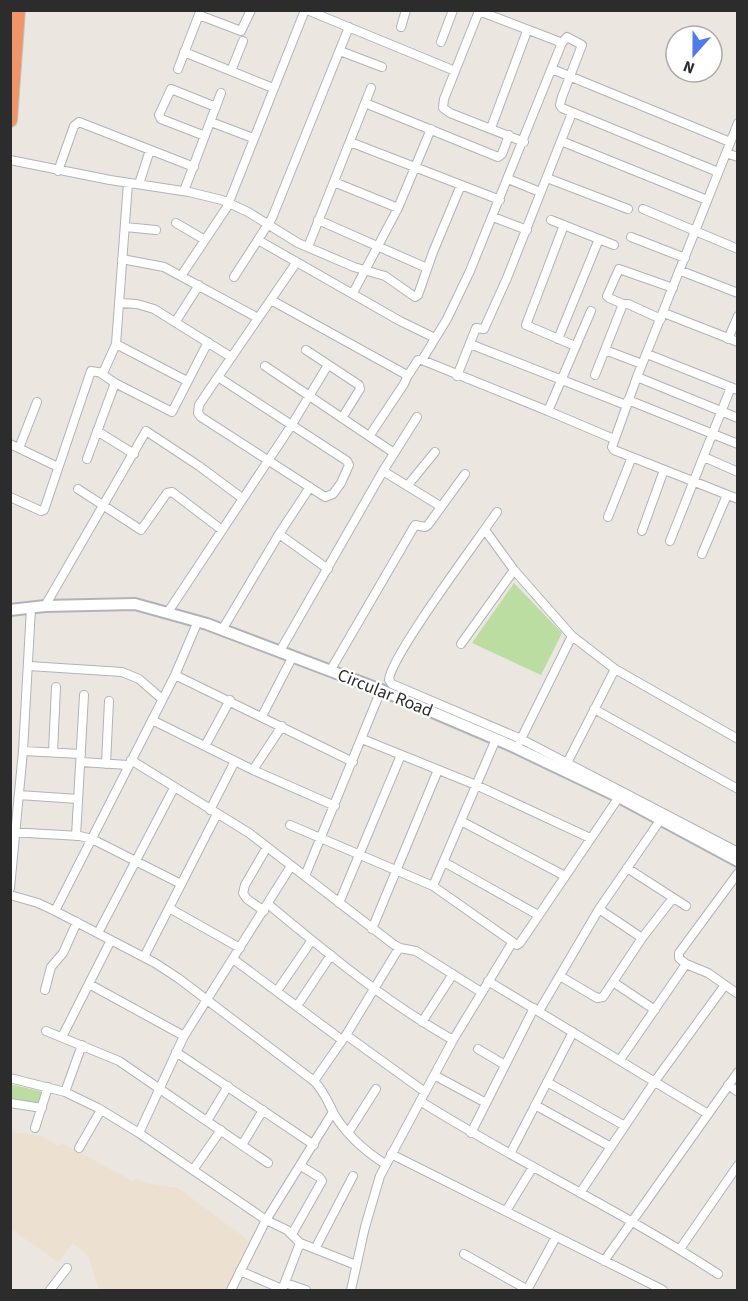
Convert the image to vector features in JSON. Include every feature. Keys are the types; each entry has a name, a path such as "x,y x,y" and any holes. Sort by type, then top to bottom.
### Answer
{"highway":[{"path":"10,120 18,10"}],"main road":[{"name":"Circular Road","path":"11,610 45,606 126,604 168,612 198,621 381,690 496,739 519,744 661,819 737,856"}],"street":[{"path":"178,69 200,13 241,32 251,10"},
{"path":"181,276 229,203 306,10 455,71"},
{"path":"401,27 406,10"},
{"path":"441,42 450,11"},
{"path":"524,141 450,113 444,109 444,99 479,11 561,44"},
{"path":"234,277 268,225 349,27"},
{"path":"491,128 527,31"},
{"path":"370,435 405,384 418,360 422,360 455,304 500,200 561,44 567,37 582,45 560,105 572,113 718,172"},
{"path":"231,71 243,41"},
{"path":"340,51 382,67"},
{"path":"184,52 273,88"},
{"path":"552,69 730,142"},
{"path":"205,136 161,119 159,115 168,91 171,88 216,107"},
{"path":"308,247 371,88"},
{"path":"184,191 221,93"},
{"path":"365,103 498,157 502,154 509,135"},
{"path":"457,376 476,328 483,330 487,325 572,113"},
{"path":"58,171 74,126 79,122 194,167"},
{"path":"211,122 253,138"},
{"path":"738,123 627,403 614,439 613,449 738,499"},
{"path":"353,293 398,208 431,129"},
{"path":"561,141 707,200"},
{"path":"350,142 500,200"},
{"path":"138,184 150,150"},
{"path":"726,153 738,157"},
{"path":"10,160 58,171 184,191 229,203 308,247 354,267 385,276 416,297 461,185"},
{"path":"547,178 628,209"},
{"path":"508,179 540,192"},
{"path":"334,182 398,208"},
{"path":"102,374 116,344 128,183"},
{"path":"643,209 738,249"},
{"path":"492,217 526,230"},
{"path":"318,220 427,268"},
{"path":"551,220 614,245"},
{"path":"176,223 205,240"},
{"path":"564,225 526,323 529,328 575,346"},
{"path":"125,227 156,230"},
{"path":"631,237 685,258"},
{"path":"558,339 599,239"},
{"path":"258,240 400,321 435,338"},
{"path":"122,259 157,265 199,285 258,318"},
{"path":"218,377 345,459 349,464 341,483 331,496 325,497 199,415 197,411 199,405 231,357 296,263"},
{"path":"674,288 619,269 607,296 623,304 738,342"},
{"path":"681,271 738,293"},
{"path":"176,321 199,285"},
{"path":"271,300 408,375"},
{"path":"119,303 150,307 231,357"},
{"path":"595,375 623,304"},
{"path":"548,411 591,311"},
{"path":"728,339 738,316"},
{"path":"10,497 42,511 91,371 102,374 171,412 208,342"},
{"path":"116,344 187,381"},
{"path":"470,344 561,380 738,444"},
{"path":"306,350 360,387 342,418"},
{"path":"605,350 642,364"},
{"path":"647,354 734,389 722,412 670,541"},
{"path":"422,360 614,439"},
{"path":"168,612 291,426 328,364"},
{"path":"265,366 394,453"},
{"path":"637,377 738,418"},
{"path":"87,459 115,383"},
{"path":"19,448 37,402"},
{"path":"280,651 383,471 417,417"},
{"path":"45,606 145,432 148,431 242,498"},
{"path":"96,432 134,454"},
{"path":"10,444 58,467"},
{"path":"408,485 435,452"},
{"path":"608,517 632,457"},
{"path":"704,457 738,472"},
{"path":"642,531 664,470"},
{"path":"383,471 440,507"},
{"path":"330,671 413,528 416,524 427,526 465,474"},
{"path":"222,630 310,487"},
{"path":"78,489 141,530 171,491 222,530"},
{"path":"702,554 727,495"},
{"path":"497,512 406,645 389,679 393,684 519,744 567,763 737,856"},
{"path":"485,530 514,570 572,636 615,669 738,739"},
{"path":"279,534 328,568"},
{"path":"461,644 514,570"},
{"path":"10,888 29,666 31,608"},
{"path":"10,615 11,610"},
{"path":"55,911 175,675 198,621"},
{"path":"519,744 572,636"},
{"path":"262,716 293,656"},
{"path":"29,666 122,672 139,679 162,699"},
{"path":"567,763 615,669"},
{"path":"175,675 353,762"},
{"path":"52,752 56,687"},
{"path":"305,876 381,690"},
{"path":"76,836 84,695"},
{"path":"205,746 230,700"},
{"path":"106,764 109,701"},
{"path":"594,709 738,789"},
{"path":"152,720 253,770 335,806"},
{"path":"253,770 282,726"},
{"path":"362,739 476,785 590,838"},
{"path":"433,886 496,739"},
{"path":"22,751 52,752 106,764 130,762 249,833 399,948 414,950 481,992"},
{"path":"339,903 401,755"},
{"path":"144,957 181,884 235,761"},
{"path":"372,929 438,770"},
{"path":"98,933 174,788"},
{"path":"19,795 78,799"},
{"path":"290,825 433,886 518,945 619,796"},
{"path":"471,1133 536,1010 560,976 599,909 661,819"},
{"path":"461,820 565,876"},
{"path":"13,832 92,839 181,884"},
{"path":"267,847 245,885 243,893 247,899 266,908 351,969 373,989 453,1040"},
{"path":"444,862 538,915"},
{"path":"139,1133 184,1036 291,866"},
{"path":"627,868 686,906"},
{"path":"738,873 679,953 679,958 686,964 708,973 738,994"},
{"path":"10,895 38,903 55,911 144,957 178,978 314,1082 325,1094 333,1112 348,1133 366,1152 385,1164"},
{"path":"560,976 600,998 605,995 642,938 673,898"},
{"path":"169,908 240,948"},
{"path":"599,909 642,938"},
{"path":"45,990 51,967 63,953 77,922"},
{"path":"62,1037 111,940"},
{"path":"277,991 312,940"},
{"path":"351,1290 376,1185 385,1164 453,1040 512,943"},
{"path":"314,1082 399,948"},
{"path":"297,1006 331,955"},
{"path":"233,959 297,1006 425,1092"},
{"path":"620,1060 686,964"},
{"path":"422,1022 453,974"},
{"path":"488,981 708,1113"},
{"path":"614,982 655,1010"},
{"path":"89,984 184,1036"},
{"path":"580,1192 655,1081 726,985"},
{"path":"46,1031 119,1061 268,1163"},
{"path":"510,1154 573,1032"},
{"path":"65,1092 82,1045"},
{"path":"478,1049 505,1065"},
{"path":"176,1052 314,1145"},
{"path":"604,1261 738,1072"},
{"path":"434,1075 486,1103"},
{"path":"10,1078 65,1092 101,1110 139,1133 266,1220 292,1234 300,1243 356,1265"},
{"path":"547,1082 625,1126"},
{"path":"728,1085 738,1092"},
{"path":"207,1121 228,1086"},
{"path":"35,1128 48,1087"},
{"path":"348,1133 376,1089"},
{"path":"420,1101 471,1133 680,1249 718,1274"},
{"path":"10,1103 42,1108"},
{"path":"535,1105 611,1147"},
{"path":"79,1148 101,1110"},
{"path":"242,1144 262,1110"},
{"path":"231,1290 266,1220 333,1112"},
{"path":"193,1170 221,1130"},
{"path":"391,1154 663,1290"},
{"path":"680,1249 738,1165"},
{"path":"292,1234 322,1181 301,1166"},
{"path":"506,1211 533,1167"},
{"path":"315,1249 353,1176"},
{"path":"464,1254 527,1290 556,1237"},
{"path":"283,1288 300,1243"},
{"path":"50,1290 67,1268"},
{"path":"240,1271 283,1288 306,1290"}],"shaded area":[{"path":"11,1132 41,1136 59,1146 62,1143 133,1181 136,1178 146,1183 178,1188 252,1243 229,1290 99,1290 88,1256 73,1243 58,1262 11,1229"}],"green space":[{"path":"514,583 562,633 541,675 472,643"},
{"path":"10,1084 43,1092 38,1106 11,1102"}]}
